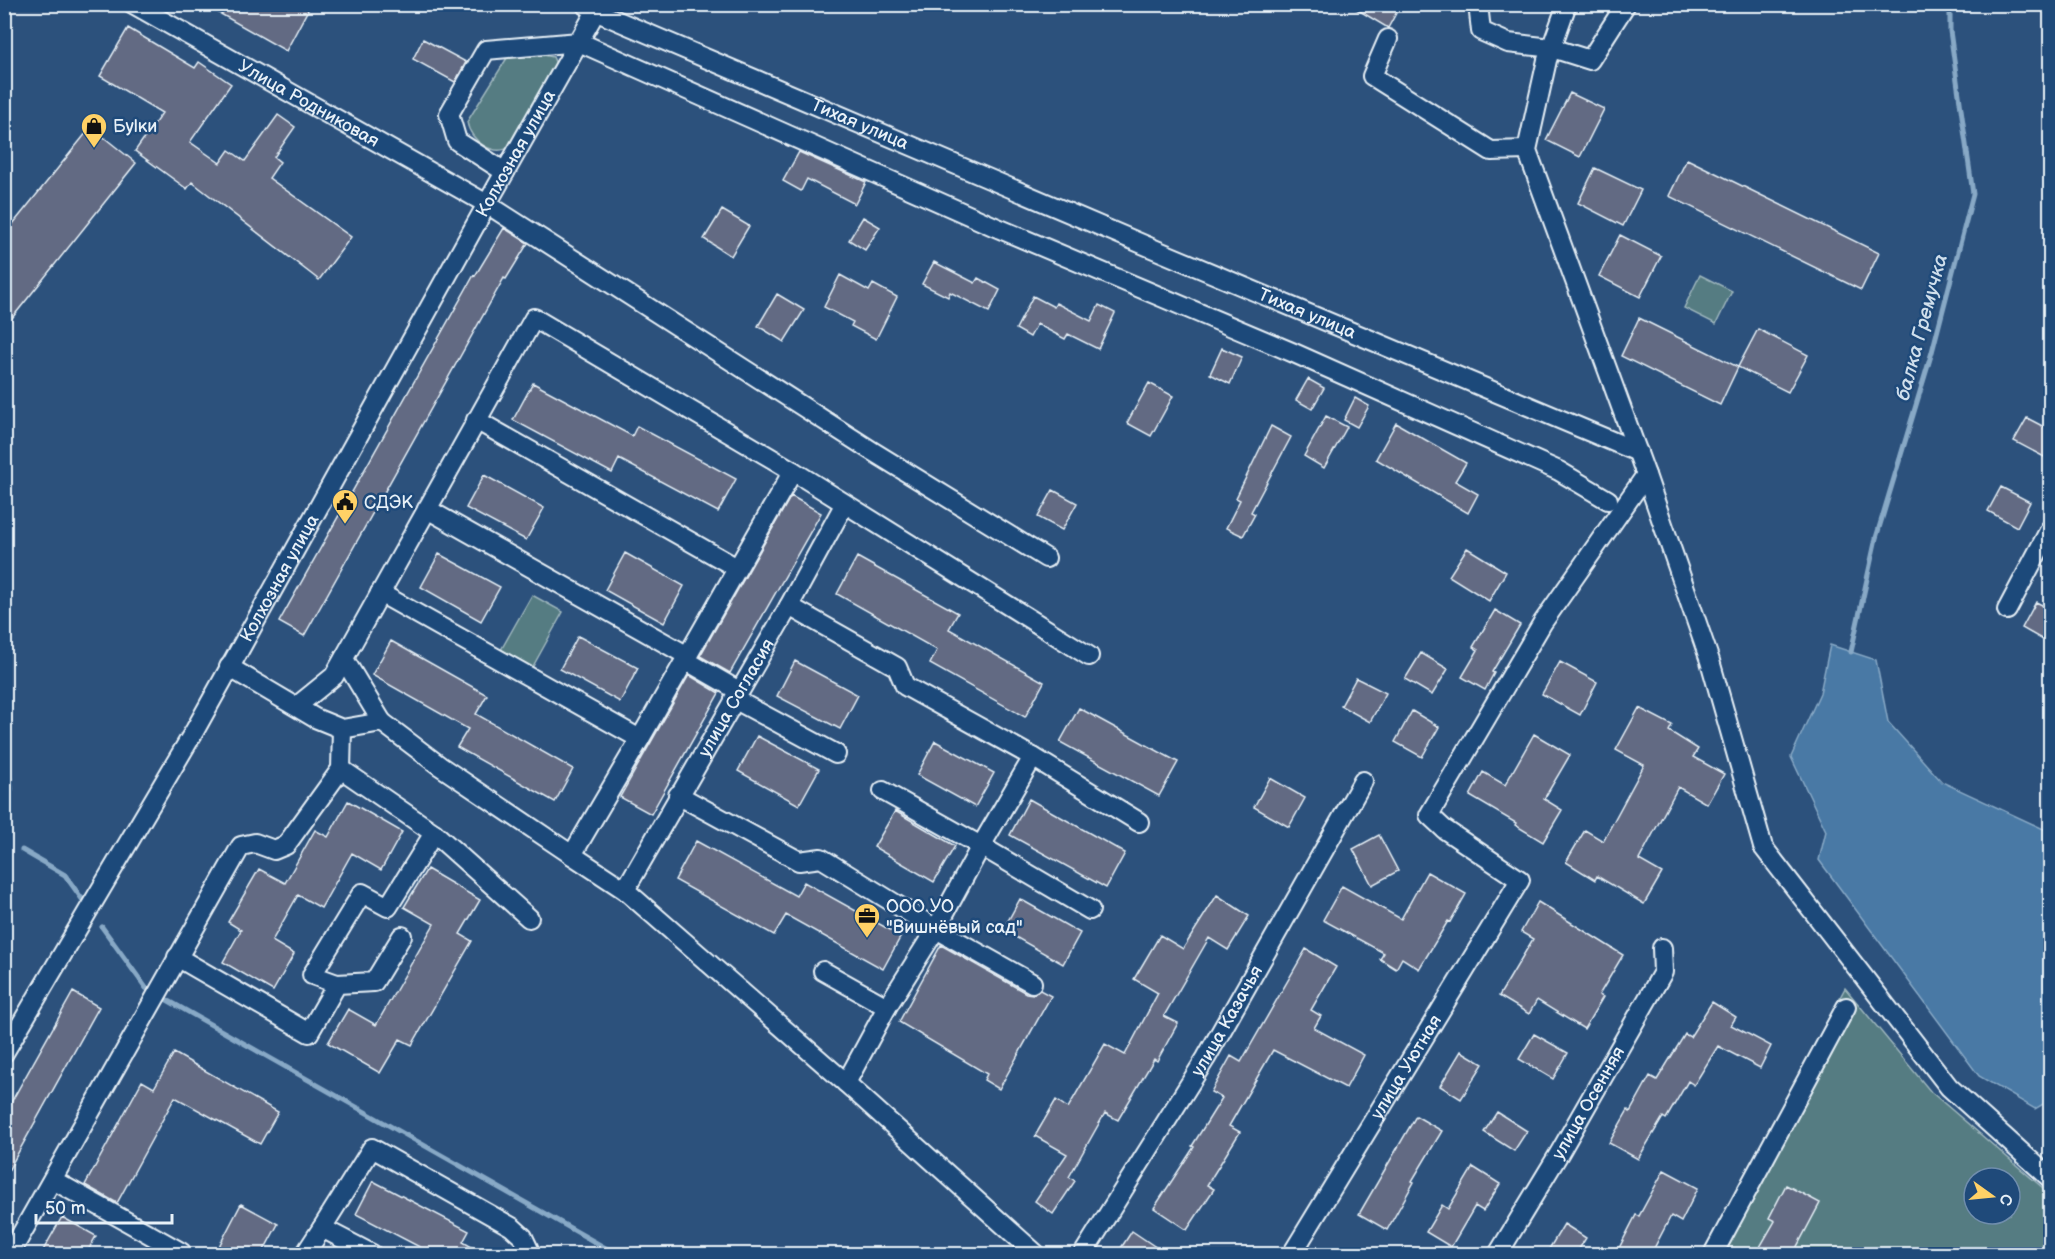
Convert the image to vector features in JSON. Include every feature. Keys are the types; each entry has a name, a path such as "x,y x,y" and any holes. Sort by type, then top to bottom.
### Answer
{"street":[{"name":"Улица Родниковая","path":"133,4 487,204 872,451 1046,558"},
{"path":"1478,4 1481,31 1508,43 1549,54 1590,60 1626,4"},
{"path":"1567,4 1549,54 1527,150 1638,452 1710,661 1763,847 1949,1087 2050,1178"},
{"name":"Колхозная улица","path":"4,1053 195,730 579,42 594,7"},
{"name":"Тихая улица","path":"594,7 1176,258 1638,452"},
{"path":"1388,39 1372,76 1491,151 1527,150"},
{"path":"505,172 457,141 451,127 449,114 469,77 486,50 579,42 993,226 1305,357 1559,471 1608,500"},
{"path":"297,706 334,676 534,318 793,471 844,505 1089,656"},
{"path":"476,420 737,568"},
{"path":"572,855 793,471"},
{"name":"улица Уютная","path":"1292,1254 1521,880 1444,829 1429,815 1543,622 1646,475"},
{"name":"улица Согласия","path":"625,890 789,606 844,505"},
{"path":"427,508 686,658 737,695 836,754"},
{"path":"2007,610 2050,529"},
{"path":"380,593 640,739"},
{"path":"789,606 897,667 905,686 1033,757 1139,822"},
{"path":"344,659 382,722 440,766 625,890 846,1083 1036,1254"},
{"path":"229,667 315,718 342,729 382,722"},
{"path":"9,1254 241,846 255,843 274,850 286,845 341,769 342,729"},
{"path":"846,1083 887,1007 936,929 1033,757"},
{"path":"341,769 434,833 529,918"},
{"name":"улица Казачья","path":"1083,1254 1206,1058 1364,781"},
{"path":"883,791 1090,910"},
{"path":"678,795 799,861 821,858 936,929 1032,983"},
{"path":"402,936 374,982 337,984 312,975 362,893 388,907 434,833"},
{"name":"улица Осенняя","path":"1498,1254 1560,1152 1663,972 1662,948"},
{"path":"177,957 309,1032 337,984"},
{"path":"822,971 887,1007"},
{"path":"1713,1254 1846,1007"},
{"path":"305,1254 372,1148 512,1227 523,1237 531,1254"},
{"path":"53,1180 155,1247 181,1252 181,1254"},
{"path":"322,1227 372,1254"}],"green space":[{"path":"520,55 553,57 556,64 512,146 498,150 491,149 478,141 467,122 507,58"},
{"path":"1700,275 1732,291 1716,324 1684,308"},
{"path":"532,595 563,612 532,668 501,650"},
{"path":"1845,988 1931,1092 2017,1166 1962,1166 1962,1226 2022,1226 2022,1170 2050,1194 2050,1254 1702,1254"}],"water":[{"path":"1830,645 1876,660 1888,722 1942,782 2050,832 2050,1100 2035,1109 1979,1076 1819,860 1826,831 1791,757 1820,693"},
{"path":"4,719 13,789 5,823 4,823"}],"building":[{"path":"203,4 311,4 286,51"},
{"path":"1348,4 1401,4 1388,28"},
{"path":"128,28 195,68 199,62 231,84 190,142 220,163 229,150 245,161 278,115 295,127 274,157 280,162 269,178 351,237 319,280 192,182 187,189 135,151 162,113 100,76"},
{"path":"423,39 466,62 455,82 413,59"},
{"path":"1570,93 1604,109 1580,157 1546,140"},
{"path":"91,127 136,163 4,328 4,235"},
{"path":"799,152 866,182 855,204 807,179 801,191 783,181"},
{"path":"1687,159 1879,253 1861,290 1669,196"},
{"path":"1595,168 1641,190 1623,226 1578,203"},
{"path":"722,210 749,226 731,256 704,239"},
{"path":"863,217 880,227 865,250 849,240"},
{"path":"504,228 528,243 506,279 504,278 304,636 279,622 474,275"},
{"path":"1620,235 1661,256 1640,297 1599,276"},
{"path":"934,262 975,283 978,278 1000,290 989,312 950,292 948,297 922,284"},
{"path":"840,275 869,291 873,284 897,297 876,339 851,326 853,322 824,307"},
{"path":"777,294 804,310 784,342 758,326"},
{"path":"1033,296 1054,307 1056,303 1091,321 1099,305 1115,313 1098,349 1068,334 1065,339 1037,324 1030,337 1016,329"},
{"path":"1639,318 1738,367 1720,405 1621,356"},
{"path":"1758,329 1808,355 1788,392 1738,367"},
{"path":"1222,348 1242,357 1230,384 1210,374"},
{"path":"1308,379 1324,388 1312,409 1296,400"},
{"path":"533,383 632,436 637,426 736,479 718,512 619,459 612,473 513,420"},
{"path":"1149,383 1173,396 1151,436 1127,423"},
{"path":"1355,398 1369,406 1357,427 1344,420"},
{"path":"1326,416 1347,427 1324,468 1304,456"},
{"path":"2027,418 2050,430 2050,460 2014,441"},
{"path":"1396,423 1466,463 1455,481 1478,494 1468,513 1376,459"},
{"path":"1271,426 1291,437 1251,512 1255,514 1243,536 1226,528 1240,500 1236,498"},
{"path":"484,475 544,508 526,540 466,508"},
{"path":"2001,487 2030,502 2017,527 1988,511"},
{"path":"1053,490 1077,503 1062,530 1038,517"},
{"path":"791,496 821,513 730,673 700,656"},
{"path":"1467,548 1506,572 1489,601 1449,576"},
{"path":"625,553 684,586 664,623 605,590"},
{"path":"439,554 500,587 481,621 421,587"},
{"path":"857,557 958,613 949,629 1044,682 1025,717 930,664 937,650 837,594"},
{"path":"2036,602 2050,609 2050,644 2022,628"},
{"path":"1495,610 1520,625 1492,672 1494,673 1485,690 1462,677 1478,650 1473,647"},
{"path":"578,636 638,668 620,702 560,669"},
{"path":"391,641 487,695 476,714 573,769 555,802 457,747 468,729 372,675"},
{"path":"1421,653 1448,669 1432,695 1405,679"},
{"path":"795,661 858,695 840,729 777,696"},
{"path":"1560,662 1597,682 1580,715 1542,694"},
{"path":"689,675 719,693 651,814 620,797"},
{"path":"1356,678 1386,693 1370,722 1341,706"},
{"path":"1079,708 1178,762 1159,796 1060,742"},
{"path":"1639,708 1672,725 1669,731 1698,749 1693,757 1724,774 1707,804 1678,787 1639,860 1662,873 1644,904 1597,876 1595,880 1566,862 1585,830 1603,841 1644,765 1616,750"},
{"path":"1412,711 1439,727 1422,757 1395,742"},
{"path":"1534,734 1570,755 1544,799 1562,810 1543,842 1470,796 1483,772 1505,785"},
{"path":"757,736 819,769 799,805 738,771"},
{"path":"935,741 994,773 975,807 917,775"},
{"path":"1270,778 1305,798 1289,827 1254,807"},
{"path":"1029,799 1125,853 1106,888 1010,835"},
{"path":"348,801 402,832 381,870 352,853 321,908 298,895 272,941 294,954 273,991 223,962 241,930 228,922 259,869 285,883 315,830 328,837"},
{"path":"895,811 955,846 934,882 874,847"},
{"path":"1379,835 1398,871 1372,885 1353,849"},
{"path":"696,841 796,896 804,882 901,936 883,969 786,915 774,935 675,880"},
{"path":"427,869 480,900 460,934 472,941 412,1045 400,1039 380,1073 328,1043 348,1009 376,1025 434,924 404,907"},
{"path":"1427,872 1466,894 1419,969 1402,958 1396,969 1380,959 1384,953 1323,920 1342,886 1401,919"},
{"path":"1217,895 1249,916 1228,950 1209,938 1164,1016 1178,1023 1157,1061 1154,1059 1118,1120 1105,1113 1069,1177 1075,1181 1053,1214 1035,1201 1067,1154 1035,1136 1056,1100 1068,1108 1105,1044 1125,1055 1158,993 1134,979 1160,935 1183,949"},
{"path":"1020,899 1080,933 1063,964 1003,930"},
{"path":"1538,902 1623,955 1599,995 1603,997 1584,1029 1537,1000 1529,1014 1499,996 1533,939 1521,932"},
{"path":"941,945 1026,993 1033,994 1040,990 1051,996 999,1089 984,1080 987,1074 899,1022"},
{"path":"1306,949 1336,967 1311,1010 1321,1016 1314,1028 1364,1055 1346,1088 1273,1050 1229,1126 1240,1132 1207,1185 1214,1189 1187,1230 1154,1208 1194,1147 1192,1146 1222,1098 1211,1092 1231,1056 1241,1062"},
{"path":"73,992 99,1007 4,1178 4,1115"},
{"path":"1712,1002 1736,1017 1731,1025 1771,1046 1760,1068 1718,1046 1694,1085 1688,1081 1666,1119 1663,1117 1638,1159 1609,1143 1650,1076 1657,1080 1685,1034 1690,1037"},
{"path":"1534,1034 1568,1053 1553,1079 1519,1059"},
{"path":"1461,1051 1483,1064 1461,1099 1440,1086"},
{"path":"174,1053 278,1112 260,1144 175,1097 117,1203 85,1185 142,1081 154,1088"},
{"path":"1497,1112 1527,1131 1514,1151 1484,1132"},
{"path":"1416,1116 1442,1131 1412,1181 1414,1182 1387,1230 1359,1214"},
{"path":"1473,1167 1500,1184 1483,1211 1475,1206 1451,1247 1426,1232 1442,1205 1448,1209"},
{"path":"1664,1170 1698,1188 1681,1222 1671,1216 1651,1254 1616,1254 1636,1215 1639,1216"},
{"path":"373,1181 469,1231 463,1242 484,1254 433,1254 356,1214"},
{"path":"1786,1185 1820,1203 1793,1254 1756,1254 1775,1221 1769,1218"},
{"path":"241,1204 278,1224 262,1254 215,1254"},
{"path":"62,1217 96,1236 86,1254 41,1254"},
{"path":"1564,1224 1586,1238 1576,1254 1546,1254"},
{"path":"1132,1231 1166,1254 1117,1254"}],"waterway":[{"name":"балка Гремучка","path":"1851,652 1876,538 1932,352 1973,194 1950,31 1950,4"},
{"path":"22,850 65,875 82,899"},
{"path":"102,927 146,988 616,1254"}],"place":[{"name":"Буlки","path":"94,149"},
{"name":"СДЭК","path":"345,525"},
{"name":"ООО УО \"Вишнёвый сад\"","path":"867,939"}]}
